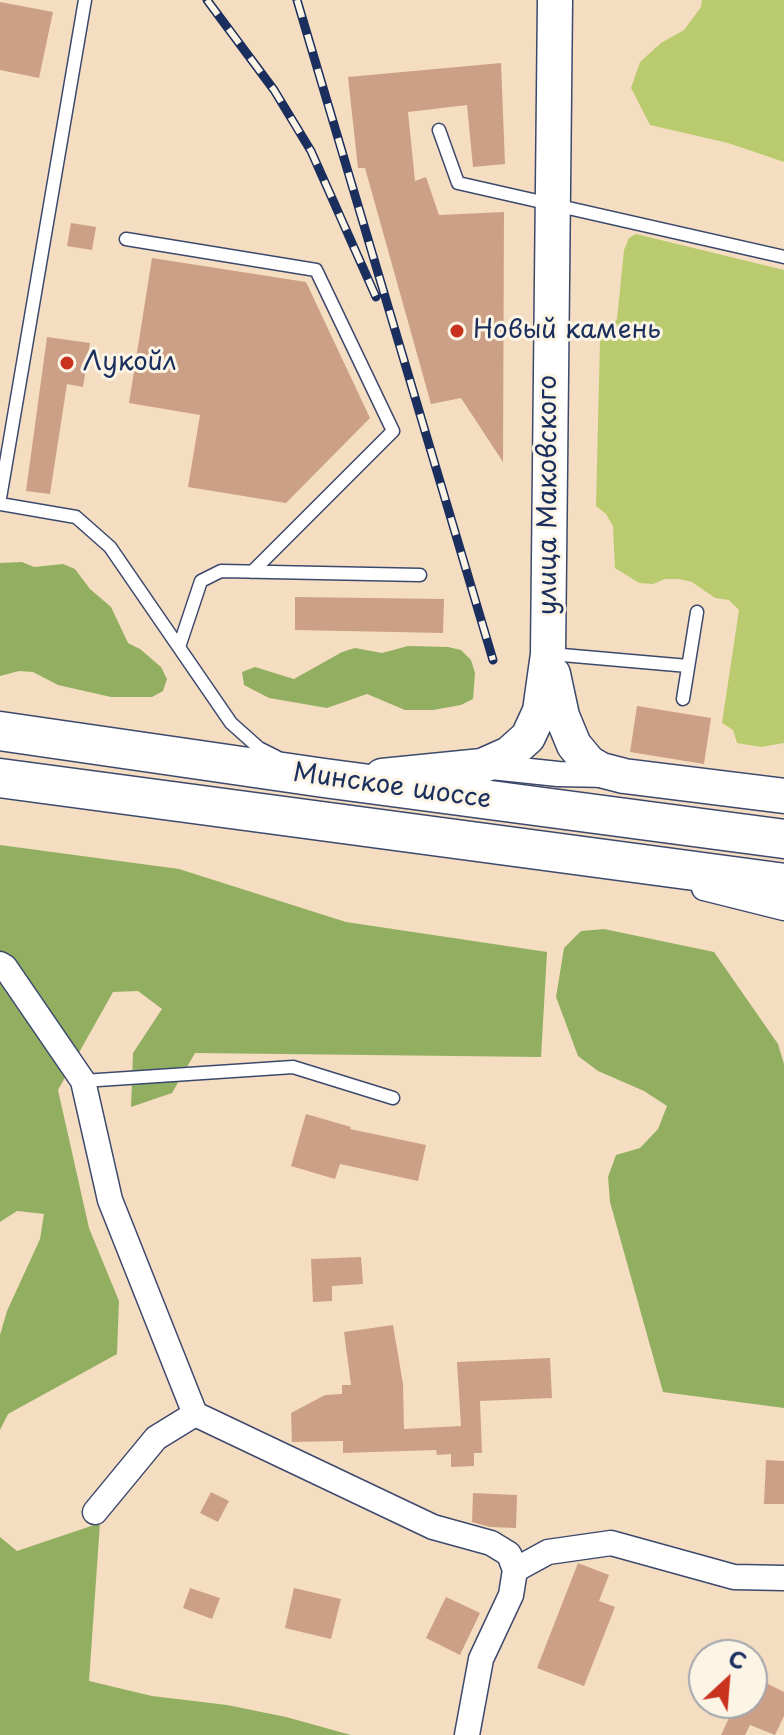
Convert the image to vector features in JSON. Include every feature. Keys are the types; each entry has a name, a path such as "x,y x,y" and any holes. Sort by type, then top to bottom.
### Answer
{"highway":[{"name":"Минское шоссе","path":"0,731 330,779 784,839"},
{"name":"Минское шоссе","path":"0,778 784,883"}],"main road":[{"name":"улица Маковского","path":"330,779 482,766 509,754 528,737 540,711 548,654 555,0"},
{"path":"548,654 562,716 574,745 589,763 624,776 784,796"}],"street":[{"path":"482,766 558,774 624,776"},
{"path":"538,850 784,908"},
{"path":"0,964 83,1081 110,1200 195,1414 433,1527 491,1543 509,1554 515,1570 511,1595 481,1659 467,1735"},
{"path":"95,1512 156,1438 195,1414"},
{"path":"515,1570 548,1552 611,1543 734,1577 784,1578"}],"lane":[{"path":"85,0 0,501 76,517 110,547 231,723 259,748 330,779"},
{"path":"439,130 458,183 784,257"},
{"path":"126,239 316,270 393,431 252,572"},
{"path":"0,402 16,404"},
{"path":"179,647 201,581 221,571 420,575"},
{"path":"683,699 697,612"},
{"path":"548,654 688,666"},
{"path":"83,1081 293,1067 393,1098"}],"green space":[{"path":"702,0 784,0 784,162 728,143 650,125 631,88 640,62 661,43 684,30 701,7"},
{"path":"636,234 784,270 784,743 761,747 737,743 733,730 722,723 739,610 729,600 715,598 692,582 665,579 653,584 639,583 615,568 613,526 606,514 596,506 600,340 617,319 624,250 629,238"},
{"path":"22,562 34,567 63,564 75,569 90,589 111,607 128,643 161,667 167,679 163,691 152,697 111,697 58,685 33,672 19,671 0,676 0,563"},
{"path":"408,646 461,650 471,660 475,673 473,699 461,705 433,710 405,710 367,694 327,708 269,698 244,685 242,672 255,667 294,679 355,648 382,653"},
{"path":"0,845 179,869 346,922 547,952 541,1057 195,1053 172,1093 131,1107 133,1053 162,1009 138,991 113,992 58,1090 89,1228 119,1301 117,1354 8,1414 0,1430 0,1335 7,1311 40,1239 44,1214 17,1211 0,1222"},
{"path":"604,929 714,952 778,1044 784,1064 784,1408 663,1392 610,1202 608,1177 616,1155 640,1148 658,1129 667,1106 644,1091 598,1071 578,1056 556,997 564,948 581,931"},
{"path":"100,1523 89,1681 152,1696 227,1705 286,1717 351,1735 0,1735 0,1537 17,1551"}],"building":[{"path":"0,2 53,12 39,78 0,70"},
{"name":"Новый камень","path":"501,63 505,164 473,167 467,105 408,112 415,181 426,177 439,215 504,212 503,462 461,398 431,404 365,168 358,168 348,77"},
{"path":"71,223 96,227 92,250 67,246"},
{"path":"152,258 306,282 370,418 286,503 188,487 200,415 129,403"},
{"path":"47,337 90,343 83,387 67,384 50,494 26,491"},
{"path":"295,597 444,599 443,633 295,630"},
{"path":"637,706 711,718 704,764 630,752"},
{"path":"306,1114 350,1129 426,1145 418,1181 340,1164 335,1179 291,1166"},
{"path":"361,1257 363,1284 332,1286 332,1301 313,1302 311,1259"},
{"path":"393,1325 403,1384 404,1429 461,1426 457,1362 550,1358 552,1398 480,1401 482,1453 474,1453 474,1466 451,1467 451,1454 437,1455 436,1450 343,1453 343,1441 292,1442 291,1413 325,1395 342,1394 342,1385 351,1385 344,1332"},
{"path":"766,1460 784,1461 784,1504 764,1504"},
{"path":"211,1492 229,1501 218,1522 200,1513"},
{"path":"473,1493 517,1495 516,1528 490,1527 472,1522"},
{"path":"578,1563 609,1575 599,1601 615,1607 584,1686 537,1668"},
{"path":"190,1588 220,1598 212,1619 183,1608"},
{"path":"294,1588 341,1599 331,1639 285,1628"},
{"path":"446,1597 480,1613 460,1655 426,1638"},
{"path":"768,1684 784,1692 784,1716 775,1735 750,1725 745,1735 721,1735 728,1719 768,1719"}],"railway":[{"path":"207,0 274,90 311,151 376,297"},
{"path":"297,0 493,660"}],"place":[{"name":"Новый камень","path":"457,331"},
{"name":"Лукойл","path":"67,363"}]}
